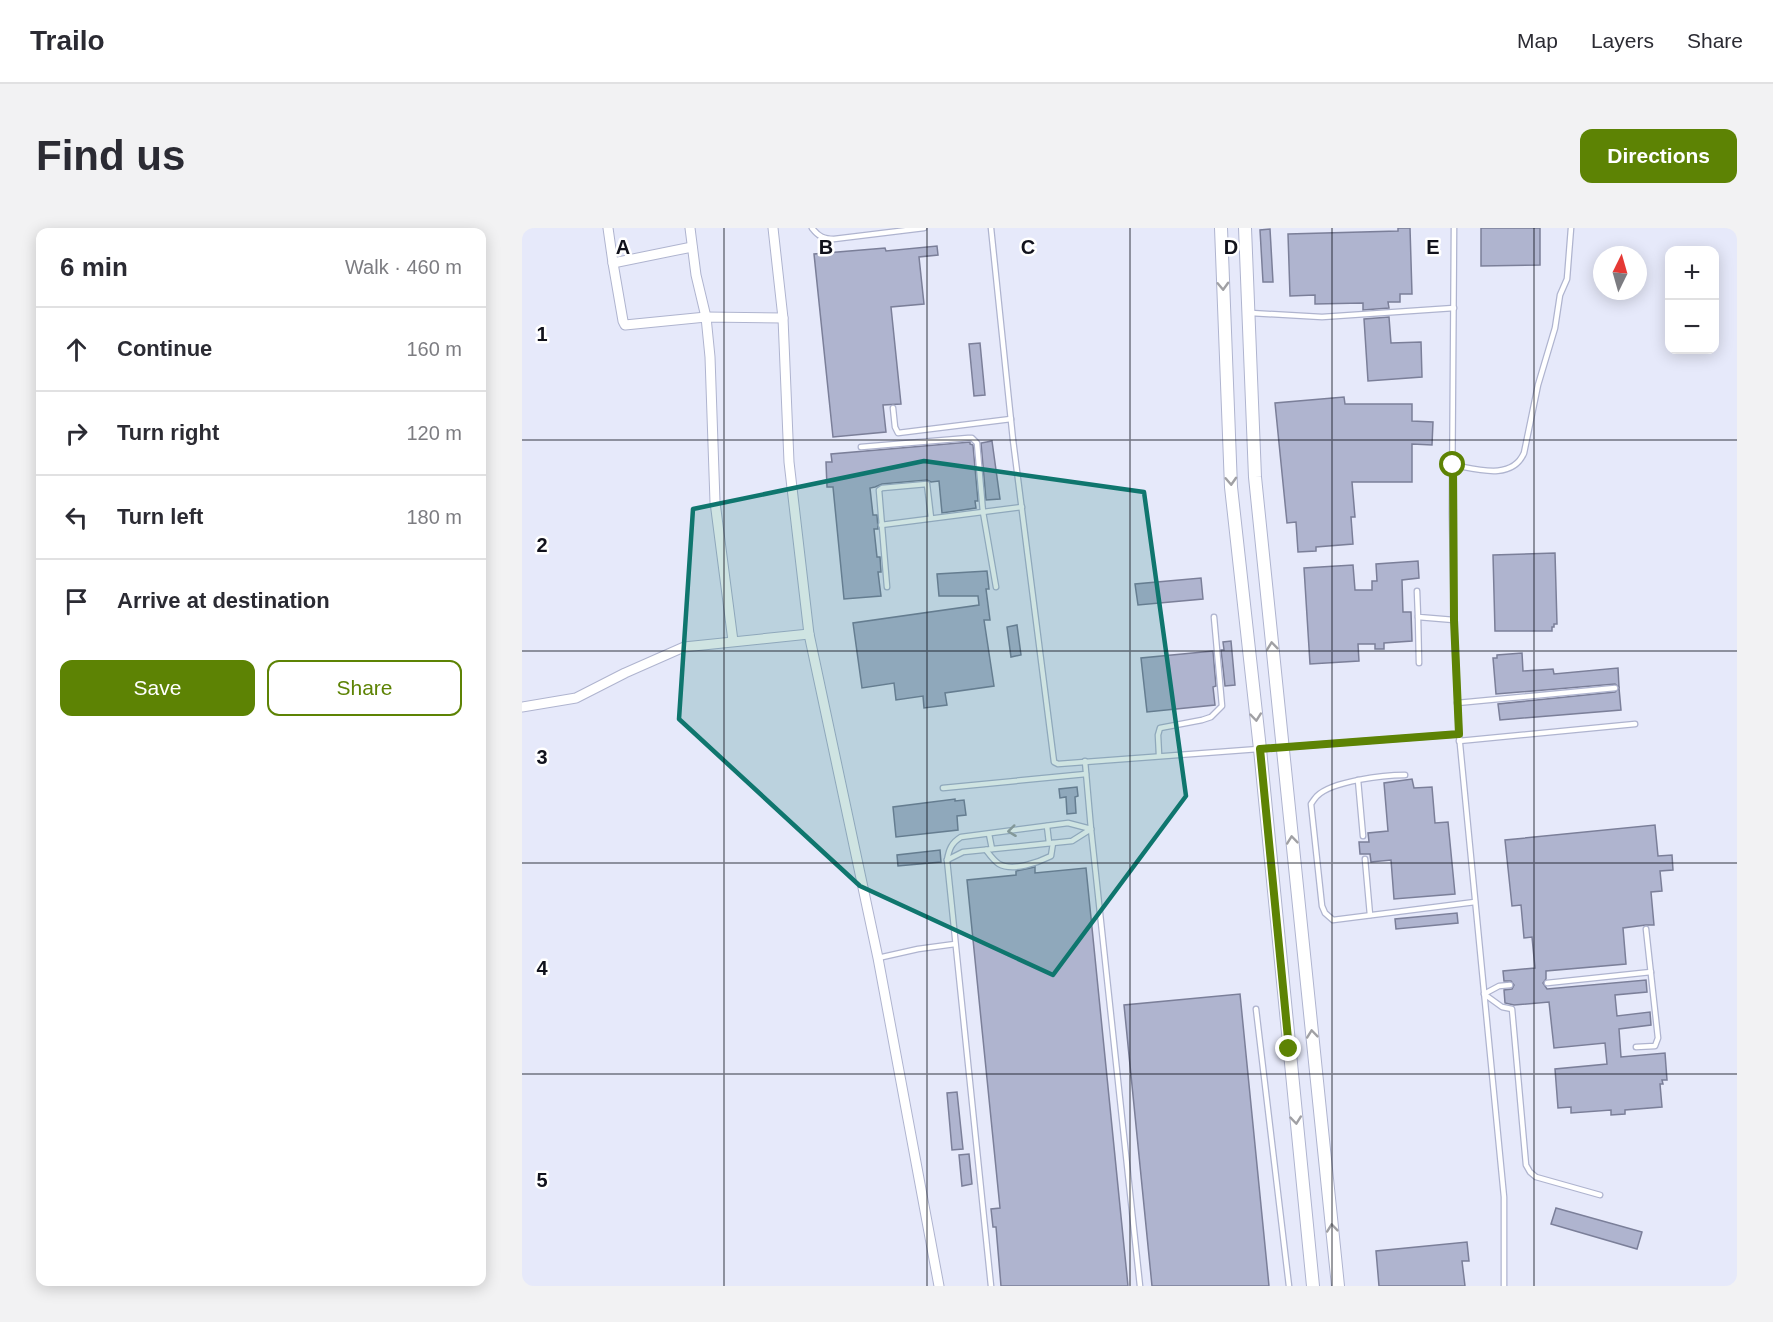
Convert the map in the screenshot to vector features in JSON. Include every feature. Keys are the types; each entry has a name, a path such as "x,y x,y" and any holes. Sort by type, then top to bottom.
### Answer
{"street":[{"path":"608,228 625,325 706,317 783,318"},
{"path":"690,228 696,275 706,317 710,357 716,502 733,641"},
{"path":"773,228 783,318 789,462 809,634 881,957 939,1286"},
{"path":"1221,228 1231,487 1260,749 1313,1286"},
{"path":"1245,228 1255,477 1338,1286"},
{"path":"613,263 692,247"},
{"path":"522,706 576,698 684,647 809,634"}],"lane":[{"path":"812,228 822,238 834,240 924,228"},
{"path":"991,228 1011,419 1054,762 1058,764 1459,734"},
{"path":"1454,228 1453,465 1457,704 1504,1197 1504,1286"},
{"path":"1453,465 1489,471 1503,470 1520,462 1524,453 1538,385 1556,328 1560,296 1567,279 1571,228"},
{"path":"1248,313 1322,317 1454,308"},
{"path":"893,408 895,428 898,433 1011,419"},
{"path":"861,447 972,438 977,443 983,512 996,587"},
{"path":"887,587 879,490 927,484 931,518"},
{"path":"881,525 1022,507"},
{"path":"1417,591 1419,663"},
{"path":"1159,756 1160,728 1203,720 1211,717 1222,706 1214,617"},
{"path":"1418,617 1454,620"},
{"path":"1457,704 1615,688"},
{"path":"1459,741 1635,723"},
{"path":"1085,761 1090,829 1140,1286"},
{"path":"943,788 1086,774"},
{"path":"1405,775 1358,780 1330,787 1317,795 1311,804 1322,906 1333,920 1475,902"},
{"path":"1358,780 1363,836"},
{"path":"991,1286 947,860 950,849 961,837 1068,823 1090,829"},
{"path":"986,850 999,864 1012,866 1037,863 1051,856 1047,826"},
{"path":"947,860 963,852 1072,841 1090,829"},
{"path":"990,834 992,849"},
{"path":"1365,859 1370,915"},
{"path":"1636,1047 1655,1046 1658,1042 1646,929"},
{"path":"881,957 918,948 955,944"},
{"path":"1547,983 1651,972"},
{"path":"1484,994 1499,986 1510,985"},
{"path":"1484,994 1502,1007 1512,1009 1527,1166 1530,1172 1536,1177 1600,1195"},
{"path":"1256,1009 1289,1286"}],"highlighted area":[{"path":"924,461 1144,492 1186,796 1053,975 860,886 679,719 693,509"}],"building":[{"path":"1398,228 1410,228 1412,294 1400,294 1400,302 1388,302 1389,308 1363,310 1363,303 1315,304 1315,295 1290,296 1288,234 1398,231"},
{"path":"1481,228 1540,228 1540,265 1481,266"},
{"path":"1270,229 1273,282 1263,282 1260,230"},
{"path":"937,246 938,255 919,257 924,304 891,307 901,404 883,405 886,432 833,437 814,254"},
{"path":"1389,317 1391,343 1421,342 1422,377 1368,381 1364,319"},
{"path":"980,343 985,395 974,396 969,344"},
{"path":"1344,397 1345,404 1412,404 1412,421 1433,422 1432,445 1412,444 1412,482 1352,482 1355,517 1351,517 1353,544 1316,547 1316,551 1298,552 1296,522 1287,523 1275,403"},
{"path":"992,441 1000,499 986,500 981,443"},
{"path":"970,442 973,445 978,501 975,501 976,508 942,513 939,481 882,484 870,488 873,515 877,515 878,529 874,529 877,557 880,557 881,572 878,572 881,596 844,599 833,487 827,487 826,462 832,462 831,454"},
{"path":"1555,553 1557,624 1554,624 1552,631 1495,631 1493,555"},
{"path":"1418,561 1419,578 1402,580 1403,612 1411,612 1412,641 1384,643 1384,649 1375,649 1375,644 1358,644 1359,661 1310,664 1304,568 1353,565 1355,590 1372,590 1372,581 1377,581 1376,564"},
{"path":"987,571 989,589 986,589 990,620 984,620 994,686 945,693 947,705 924,708 923,696 896,700 894,683 862,688 853,623 979,605 978,596 939,596 937,574"},
{"path":"1201,578 1203,599 1138,605 1135,584"},
{"path":"1017,625 1021,655 1011,657 1007,627"},
{"path":"1231,641 1235,685 1225,686 1221,650 1224,650 1223,642"},
{"path":"1213,651 1215,705 1147,712 1141,658"},
{"path":"1522,653 1523,671 1553,669 1554,674 1618,668 1619,687 1615,684 1496,694 1493,658 1497,658 1497,655"},
{"path":"1619,688 1621,710 1500,720 1498,704 1615,692"},
{"path":"1412,779 1414,788 1432,787 1435,823 1448,822 1455,894 1394,899 1391,860 1371,862 1370,854 1360,854 1359,842 1369,842 1368,833 1388,831 1384,783"},
{"path":"1077,787 1076,813 1067,814 1066,797 1060,798 1059,789"},
{"path":"955,799 955,801 964,800 966,815 957,816 958,830 896,837 893,807"},
{"path":"1655,825 1658,856 1672,855 1673,870 1660,871 1662,891 1651,892 1654,925 1623,928 1626,964 1546,971 1546,979 1543,983 1547,989 1646,980 1647,992 1615,995 1617,1016 1650,1012 1651,1025 1619,1029 1621,1057 1665,1053 1667,1080 1662,1080 1663,1084 1660,1084 1662,1107 1625,1110 1625,1114 1611,1115 1611,1110 1571,1113 1571,1107 1558,1108 1555,1069 1607,1064 1605,1043 1554,1048 1549,1002 1514,1005 1505,1003 1504,990 1512,989 1514,985 1511,981 1504,981 1503,971 1535,968 1532,937 1524,938 1521,905 1512,906 1505,840"},
{"path":"940,850 941,862 898,866 897,855"},
{"path":"1035,867 1035,873 1086,868 1128,1286 1001,1286 996,1227 993,1227 991,1209 1000,1208 967,880 1016,875 1016,871"},
{"path":"1457,913 1458,923 1396,929 1395,919"},
{"path":"1240,994 1269,1286 1152,1286 1124,1005"},
{"path":"957,1092 963,1149 952,1150 947,1093"},
{"path":"969,1154 972,1184 962,1186 959,1155"},
{"path":"1556,1208 1642,1232 1637,1249 1551,1224"},
{"path":"1467,1242 1469,1261 1462,1261 1465,1286 1379,1286 1376,1251"}],"route":[{"path":"1289,1049 1260,749 1459,734 1454,620 1453,465"}]}
